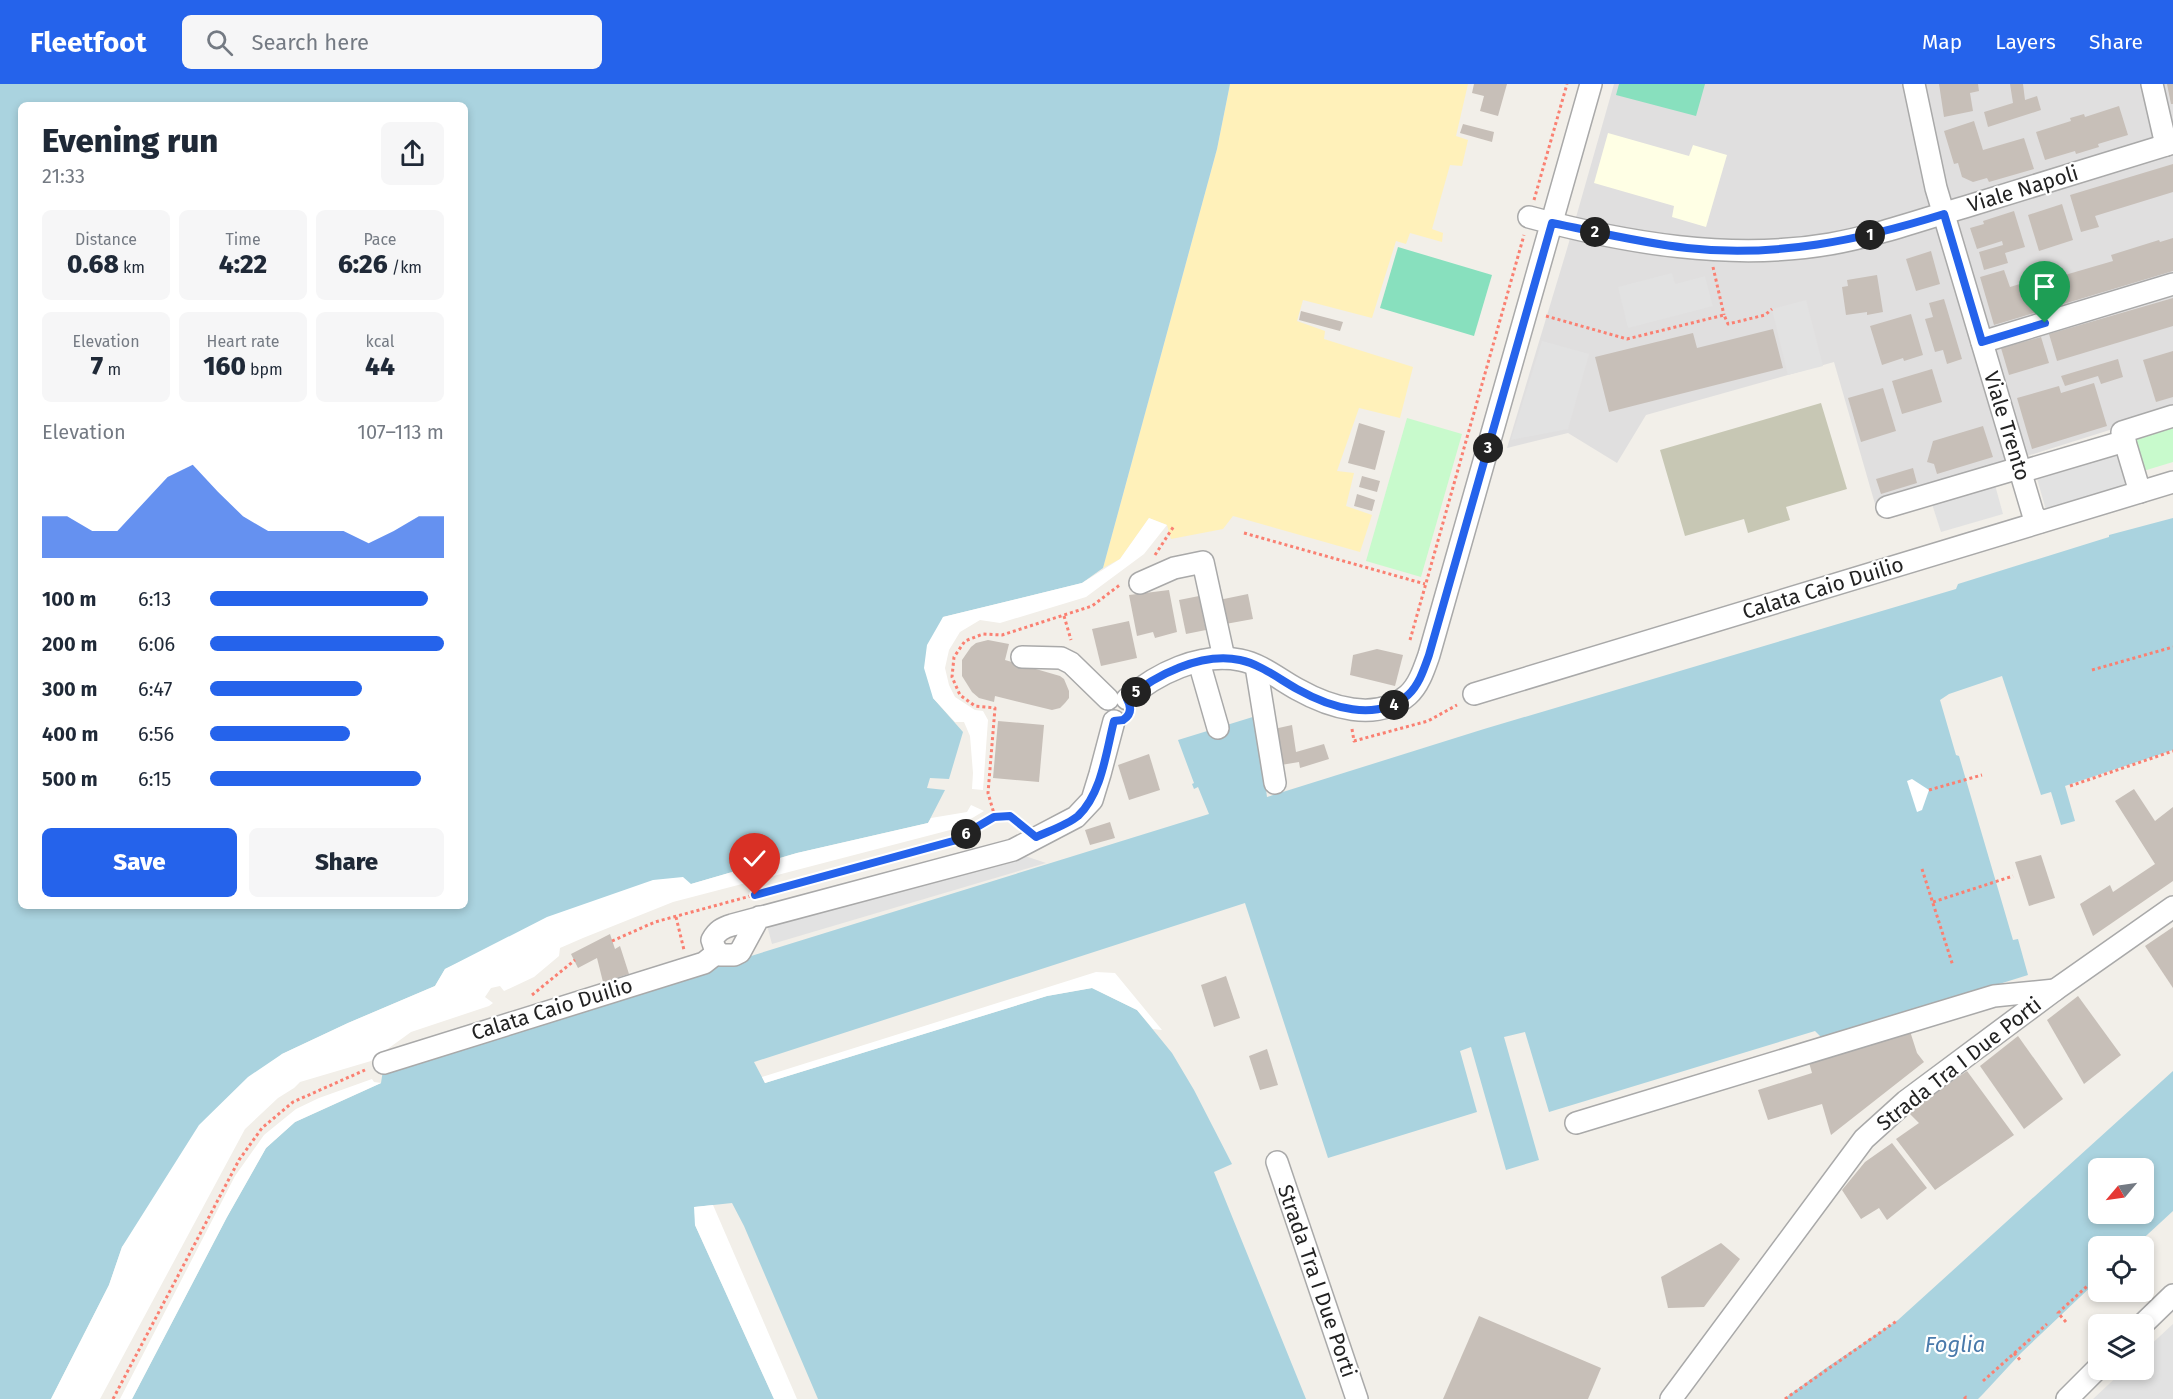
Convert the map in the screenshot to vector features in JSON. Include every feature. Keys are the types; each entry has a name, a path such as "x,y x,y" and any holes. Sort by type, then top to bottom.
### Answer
{"street":[{"path":"1022,657 1061,658 1118,699 1172,670 1224,658 1241,660 1256,666 1325,703 1353,710 1378,710 1394,705 1409,694 1420,679 1429,655 1592,84"},
{"name":"Viale Trento","path":"1914,84 1944,214 2019,470 2033,514 2040,522"},
{"path":"2152,84 2169,144"},
{"name":"Viale Napoli","path":"1529,217 1647,242 1687,248 1766,250 1829,244 1886,231 1944,214 2169,144"},
{"path":"1982,342 2173,284"},
{"path":"2139,492 2122,432 2173,416"},
{"path":"1887,507 2125,441"},
{"name":"Calata Caio Duilio","path":"1474,694 2173,482"},
{"path":"1140,582 1174,568 1203,561 1224,658"},
{"path":"1199,662 1218,728"},
{"path":"1256,666 1275,783"},
{"name":"Calata Caio Duilio","path":"384,1063 704,963 718,952 712,940 716,933 724,927 1013,850 1076,817 1092,800 1114,721 1105,712 1105,703 1118,699"},
{"name":"Strada Tra I Due Porti","path":"1671,1399 1864,1139 1906,1101 2055,990 2173,907"},
{"path":"1576,1123 1995,996 2055,990"},
{"name":"Strada Tra I Due Porti","path":"1277,1162 1357,1399"},
{"path":"2153,1314 2173,1295"},
{"path":"2067,1399 2088,1378"}],"path":[{"path":"1410,640 1567,84"},
{"path":"1713,250 1713,267 1728,324 1765,315 1772,309"},
{"path":"1541,315 1627,339 1724,315"},
{"path":"1244,533 1425,584"},
{"path":"2092,670 2173,647"},
{"path":"2070,786 2173,751"},
{"path":"1929,790 1982,775"},
{"path":"612,941 655,922 953,841 994,817 1010,816 1036,837"},
{"path":"1922,869 1953,966"},
{"path":"1933,902 2013,876"},
{"path":"676,917 688,967"},
{"path":"113,1399 239,1160 262,1128 293,1102 384,1063"},
{"path":"2066,1322 2058,1313 2088,1285"},
{"path":"1785,1399 1898,1320"},
{"path":"1983,1381 2047,1324"},
{"path":"2014,1353 2022,1362"},
{"path":"1964,1399 1966,1397 1968,1399"}],"shaded area":[{"path":"1614,84 2173,84 2173,410 1875,504 1834,362 1646,415 1617,463 1568,433 1507,448"},
{"path":"1608,133 1689,156 1693,145 1727,155 1706,227 1672,217 1674,206 1594,183"},
{"path":"1672,273 1675,284 1705,276 1713,306 1628,328 1618,287"},
{"path":"1806,300 1823,366 1788,375 1772,309"},
{"path":"1542,341 1589,354 1568,429 1511,440"},
{"path":"1821,403 1847,489 1786,507 1790,520 1748,533 1744,519 1685,536 1660,450"},
{"path":"2118,434 2133,484 2046,510 2034,468"},
{"path":"1995,485 2003,514 1941,532 1932,504"},
{"path":"982,846 1010,851 1046,863 772,944 762,907"},
{"path":"2173,1324 2173,1399 2093,1399 2113,1380 2154,1380 2154,1342"}],"sand":[{"path":"1230,84 1468,84 1456,136 1468,140 1462,166 1450,165 1432,229 1443,233 1442,242 1410,233 1406,244 1396,241 1372,318 1303,300 1297,321 1325,331 1324,339 1413,367 1400,418 1359,408 1337,471 1354,473 1346,506 1372,515 1360,552 1233,516 1223,529 1171,539 1167,525 1149,518 1120,559 1103,568 1217,149"}],"green space":[{"path":"1619,84 1705,84 1696,116 1616,95"},
{"path":"1398,247 1492,275 1474,336 1380,308"},
{"path":"1407,418 1462,434 1421,577 1366,561"},
{"path":"2173,424 2173,462 2140,472 2129,437"}],"water":[{"path":"0,84 1230,84 1217,149 1103,568 1082,583 943,617 933,698 963,732 949,779 930,778 927,788 945,790 928,823 797,853 691,884 479,953 445,969 435,986 282,1054 122,1247 109,1285 51,1399 0,1399"},
{"path":"2173,518 2173,750 2065,786 2075,821 2061,825 2051,792 2041,795 2002,676 1949,694 1940,700 1956,755 1959,756 2013,940 2018,939 2028,975 1823,1039 1815,1031 1549,1112 1525,1032 1504,1037 1539,1160 1506,1170 1471,1047 1460,1051 1477,1112 1328,1158 1245,903 754,1062 765,1083 1047,996 1092,988 1137,1010 1172,1053 1232,1164 1214,1172 1306,1399 818,1399 732,1203 695,1207 695,1225 774,1399 132,1399 227,1217 266,1148 295,1122 381,1083 383,1070 1209,814 1198,787 1194,789 1192,784 1194,783 1178,740 1256,716 1267,797 1484,729 1956,589 1958,584 2109,537 2109,535"},
{"name":"Foglia","path":"2173,1071 2173,1211 2146,1236 2088,1236 2088,1289 2021,1353 1978,1399 1784,1399 1898,1320"}],"pier":[{"path":"1149,518 1167,525 1144,554 1086,597 1000,623 980,620 960,632 949,650 945,668 949,685 955,697 975,710 983,711 988,720 983,790 972,789 970,736 964,722 955,722 933,698 924,668 927,645 943,617 1082,583 1120,559"},
{"path":"1912,779 1929,790 1922,810 1917,812 1907,781"},
{"path":"971,805 984,811 954,829 673,902 583,938 560,948 559,956 534,977 504,991 500,986 491,988 485,997 493,1003 489,1006 411,1032 371,1061 300,1082 278,1098 245,1129 100,1399 51,1399 109,1285 122,1247 199,1125 248,1077 282,1054 435,986 445,969 547,917 653,880 683,877 691,884 797,853 928,823 931,818 967,812"},
{"path":"1096,972 1115,973 1162,1030 1153,1029 1137,1010 1092,988 1047,996 765,1083 762,1077"},
{"path":"372,1079 374,1082 381,1083 295,1122 266,1148 227,1217 132,1399 120,1399 235,1176 264,1135 296,1109"},
{"path":"713,1205 797,1399 774,1399 695,1225 694,1207"}],"building":[{"path":"1474,84 1507,84 1498,116 1480,111 1484,96 1472,93"},
{"path":"1939,84 1978,84 1979,91 1970,93 1973,111 1944,117"},
{"path":"2010,84 2023,84 2025,100 2037,96 2041,110 1988,127 1984,112 2013,103"},
{"path":"2167,84 2173,84 2173,104 2171,104"},
{"path":"2119,106 2128,135 2098,144 2099,147 2076,154 2075,151 2045,160 2036,132 2071,121 2070,118 2084,114 2085,117"},
{"path":"1974,121 1983,150 2024,138 2034,169 1989,182 1987,178 1973,182 1962,177 1958,163 1954,164 1944,131"},
{"path":"1463,124 1494,132 1492,142 1460,133"},
{"path":"2173,164 2173,192 2095,216 2099,227 2081,232 2070,195"},
{"path":"2062,204 2073,240 2039,251 2028,215"},
{"path":"2014,211 2025,247 2005,253 2008,263 1984,270 1979,252 2003,245 2002,241 1977,249 1970,228 1984,224 1983,221"},
{"path":"2173,238 2173,271 1994,325 1980,277 2004,270 2010,287 2033,280 2034,284 2113,261 2111,255"},
{"path":"1931,251 1940,284 1916,291 1906,259"},
{"path":"1877,275 1883,312 1846,315 1842,287 1848,286 1847,280"},
{"path":"2173,298 2173,326 2057,361 2049,334"},
{"path":"1944,299 1962,359 1947,364 1943,350 1935,352 1925,319 1933,317 1929,303"},
{"path":"1301,311 1343,322 1340,331 1299,320"},
{"path":"1911,314 1923,355 1904,361 1903,358 1882,365 1870,326"},
{"path":"1773,329 1783,368 1609,412 1595,357 1693,333 1697,348"},
{"path":"2041,337 2049,363 2009,375 2001,348"},
{"path":"2173,351 2173,397 2156,402 2143,360"},
{"path":"2118,359 2123,377 2101,384 2098,376 2065,386 2061,376"},
{"path":"1932,369 1942,402 1902,414 1892,381"},
{"path":"2094,383 2107,426 2032,449 2017,398 2059,386 2061,393"},
{"path":"1883,388 1896,431 1861,442 1848,398"},
{"path":"1359,423 1385,431 1375,470 1348,463"},
{"path":"1983,426 1993,457 1937,474 1934,464 1927,462 1933,441"},
{"path":"1913,468 1917,483 1881,494 1876,479"},
{"path":"1362,476 1380,481 1377,492 1359,487"},
{"path":"1357,494 1375,500 1372,511 1354,506"},
{"path":"1169,590 1177,632 1155,638 1153,632 1137,636 1129,595"},
{"path":"1248,594 1253,619 1220,625 1214,601"},
{"path":"1199,596 1206,630 1186,634 1179,600"},
{"path":"1129,621 1137,658 1101,666 1092,629"},
{"path":"988,640 1009,644 1005,660 1060,676 1064,679 1069,691 1069,698 1060,708 1052,710 995,696 994,702 979,698 972,692 962,676 962,660 976,643"},
{"path":"1377,649 1403,655 1395,686 1350,675 1353,655"},
{"path":"998,721 1044,725 1039,782 993,778"},
{"path":"1292,725 1296,752 1324,744 1329,759 1300,768 1299,762 1281,765 1274,729"},
{"path":"1149,754 1160,790 1129,800 1118,765"},
{"path":"2134,789 2155,821 2173,807 2173,881 2093,936 2080,904 2110,885 2113,892 2155,864 2115,801"},
{"path":"1110,822 1115,838 1090,845 1085,830"},
{"path":"2041,855 2055,898 2029,906 2015,862"},
{"path":"2173,927 2173,988 2145,946"},
{"path":"610,934 615,949 620,946 629,974 603,982 597,958 578,968 571,954"},
{"path":"1226,976 1240,1018 1214,1027 1201,985"},
{"path":"2078,996 2121,1055 2084,1084 2047,1020"},
{"path":"1909,1028 1917,1053 1924,1062 1831,1135 1822,1104 1768,1120 1758,1090 1812,1073 1808,1059"},
{"path":"2018,1036 2063,1099 2024,1129 1980,1066"},
{"path":"1267,1049 1278,1085 1260,1090 1249,1056"},
{"path":"1967,1071 2014,1135 1935,1190 1896,1139 1919,1123 1908,1112"},
{"path":"1892,1143 1927,1188 1887,1220 1879,1208 1861,1219 1842,1190 1865,1162"},
{"path":"1721,1243 1740,1259 1704,1307 1668,1308 1661,1277"},
{"path":"1479,1316 1601,1368 1588,1399 1443,1399"}],"route":[{"path":"755,895 953,841 994,817 1010,816 1036,837 1076,817 1092,800 1114,721 1123,720 1130,713 1131,708 1127,699 1142,687 1172,670 1224,658 1241,660 1325,703 1353,710 1378,710 1394,705 1409,694 1420,679 1429,655 1552,223 1647,242 1687,248 1734,251 1829,244 1886,231 1944,214 1982,342 2045,323"}]}
